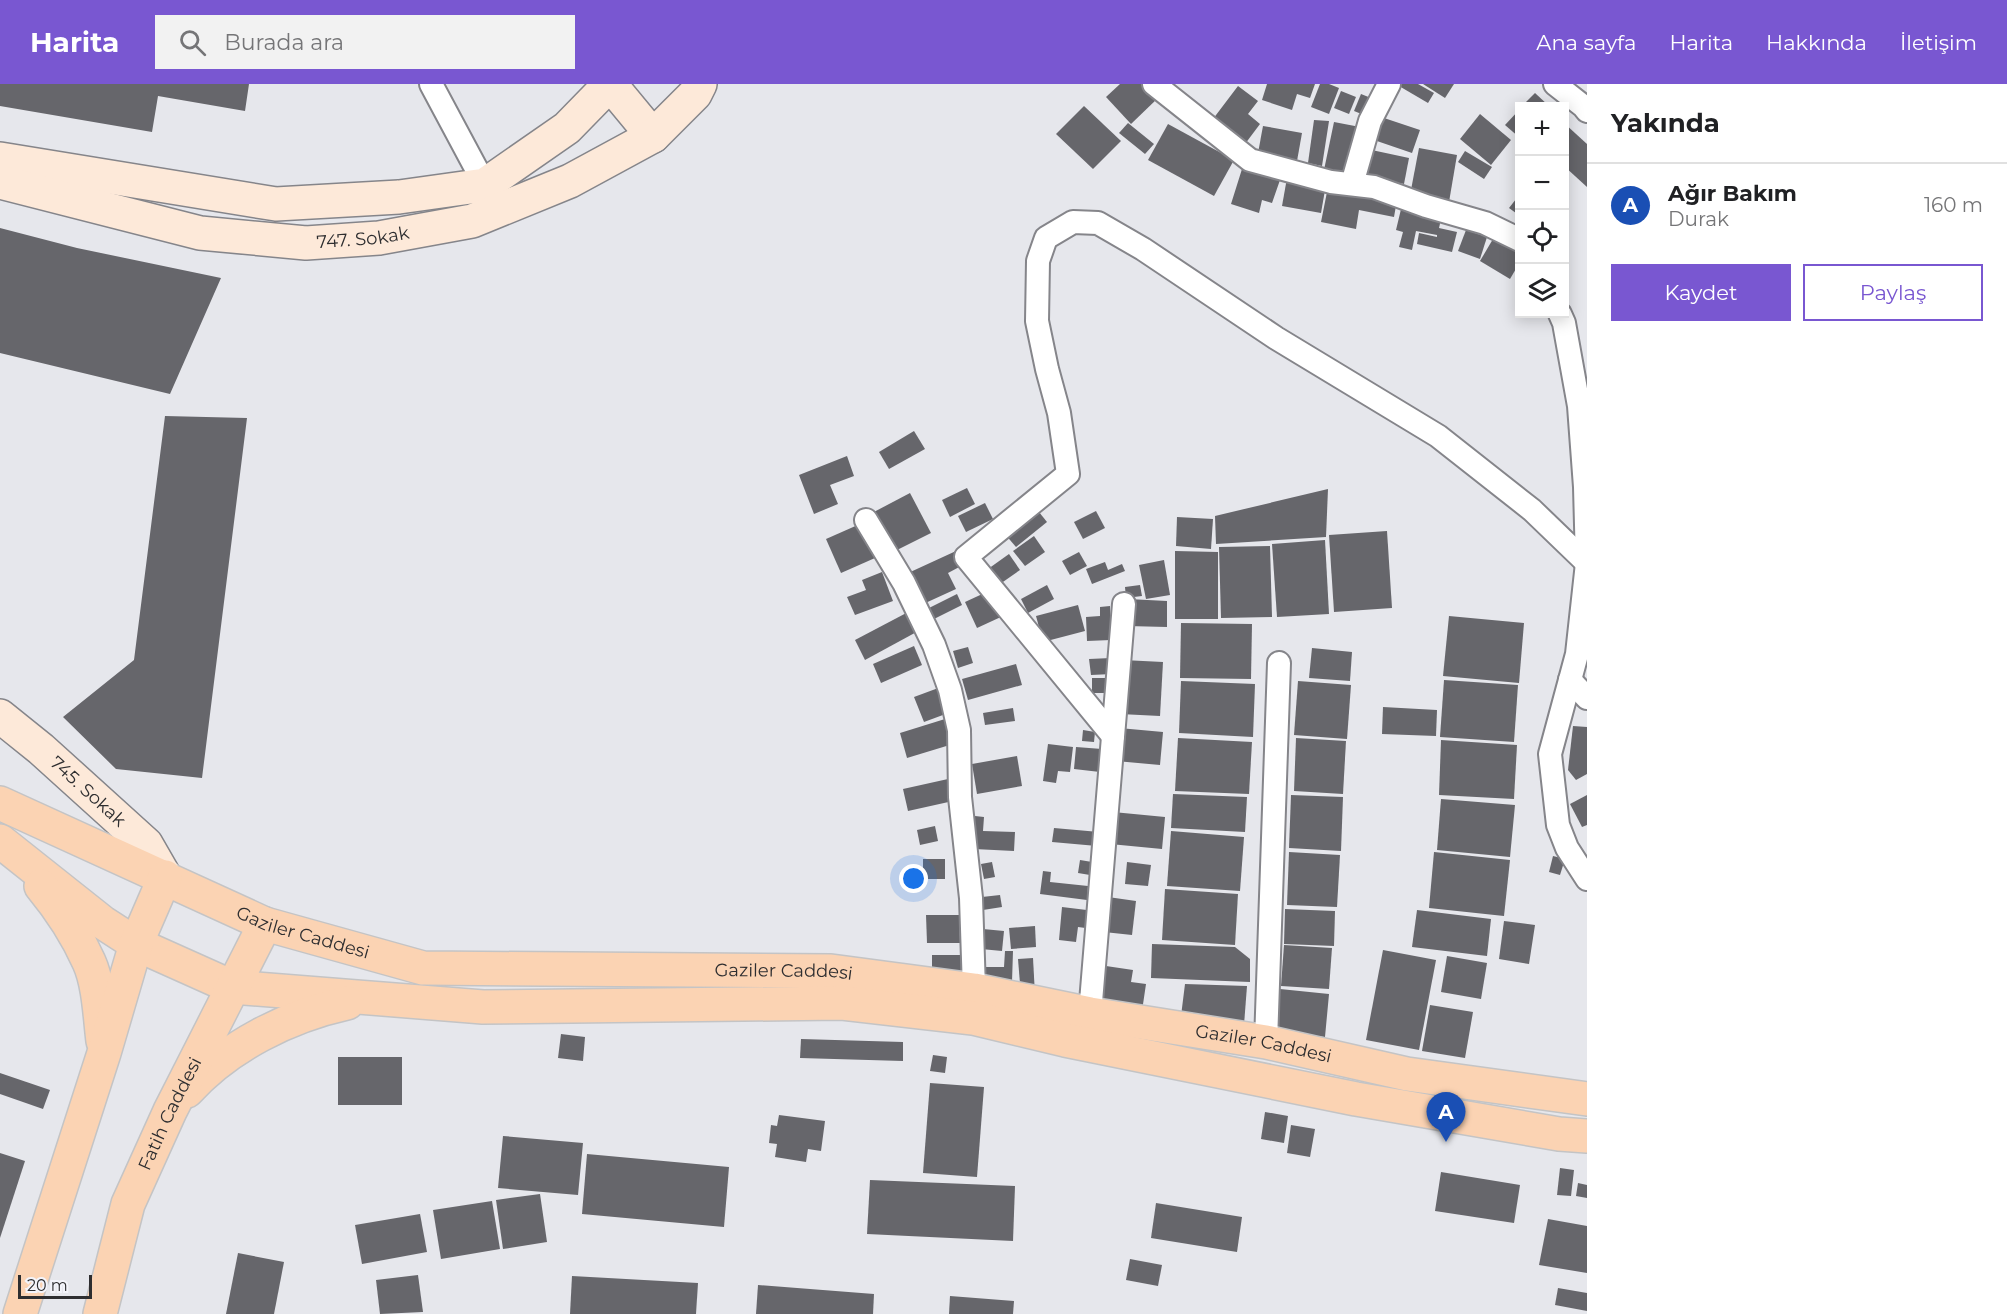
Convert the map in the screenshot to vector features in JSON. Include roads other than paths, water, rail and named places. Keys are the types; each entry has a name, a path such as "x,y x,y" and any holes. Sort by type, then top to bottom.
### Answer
{"main road":[{"name":"747. Sokak","path":"0,159 276,204 399,197 485,185 567,128 610,84"},
{"path":"610,84 653,136"},
{"name":"747. Sokak","path":"0,182 200,233 306,243 379,238 472,221 570,181 653,136 693,87"},
{"name":"745. Sokak","path":"0,716 41,749 146,844 165,878"},
{"name":"Gaziler Caddesi","path":"0,803 265,924 423,968 831,971 974,990 1090,1014 1266,1042 1407,1074 1587,1099"},
{"path":"3,842 57,905 90,964 97,995 104,1053"},
{"name":"Gaziler Caddesi","path":"3,842 102,922 136,944 232,987 483,1007 842,1004 973,1018 1065,1040 1356,1099 1559,1134 1587,1136"},
{"path":"20,1314 104,1053 136,944 165,878"},
{"name":"Fatih Caddesi","path":"100,1314 128,1204 170,1111 265,924"},
{"path":"170,1111 199,1078 230,1053 268,1031 334,1006 372,998"}],"street":[{"path":"431,84 485,185"},
{"path":"1154,84 1250,160 1331,182 1374,187 1426,206 1485,223 1515,238"},
{"path":"1352,184 1370,121 1389,84"},
{"path":"1555,84 1587,111"},
{"path":"1113,736 966,557 1068,474 1059,413 1036,321 1038,261 1046,238 1073,222 1098,223 1143,249 1276,338 1438,436 1532,510 1587,563"},
{"path":"1562,318 1579,406 1585,487 1587,563 1577,654 1550,754 1558,825 1567,848 1587,879"},
{"path":"866,520 904,583 934,645 950,690 957,720 960,797 971,898 974,990"},
{"path":"1090,1014 1124,604"},
{"path":"1266,1042 1279,663"},
{"path":"1570,680 1587,698"}],"place":[{"name":"Ağır Bakım","path":"1446,1142"}]}
